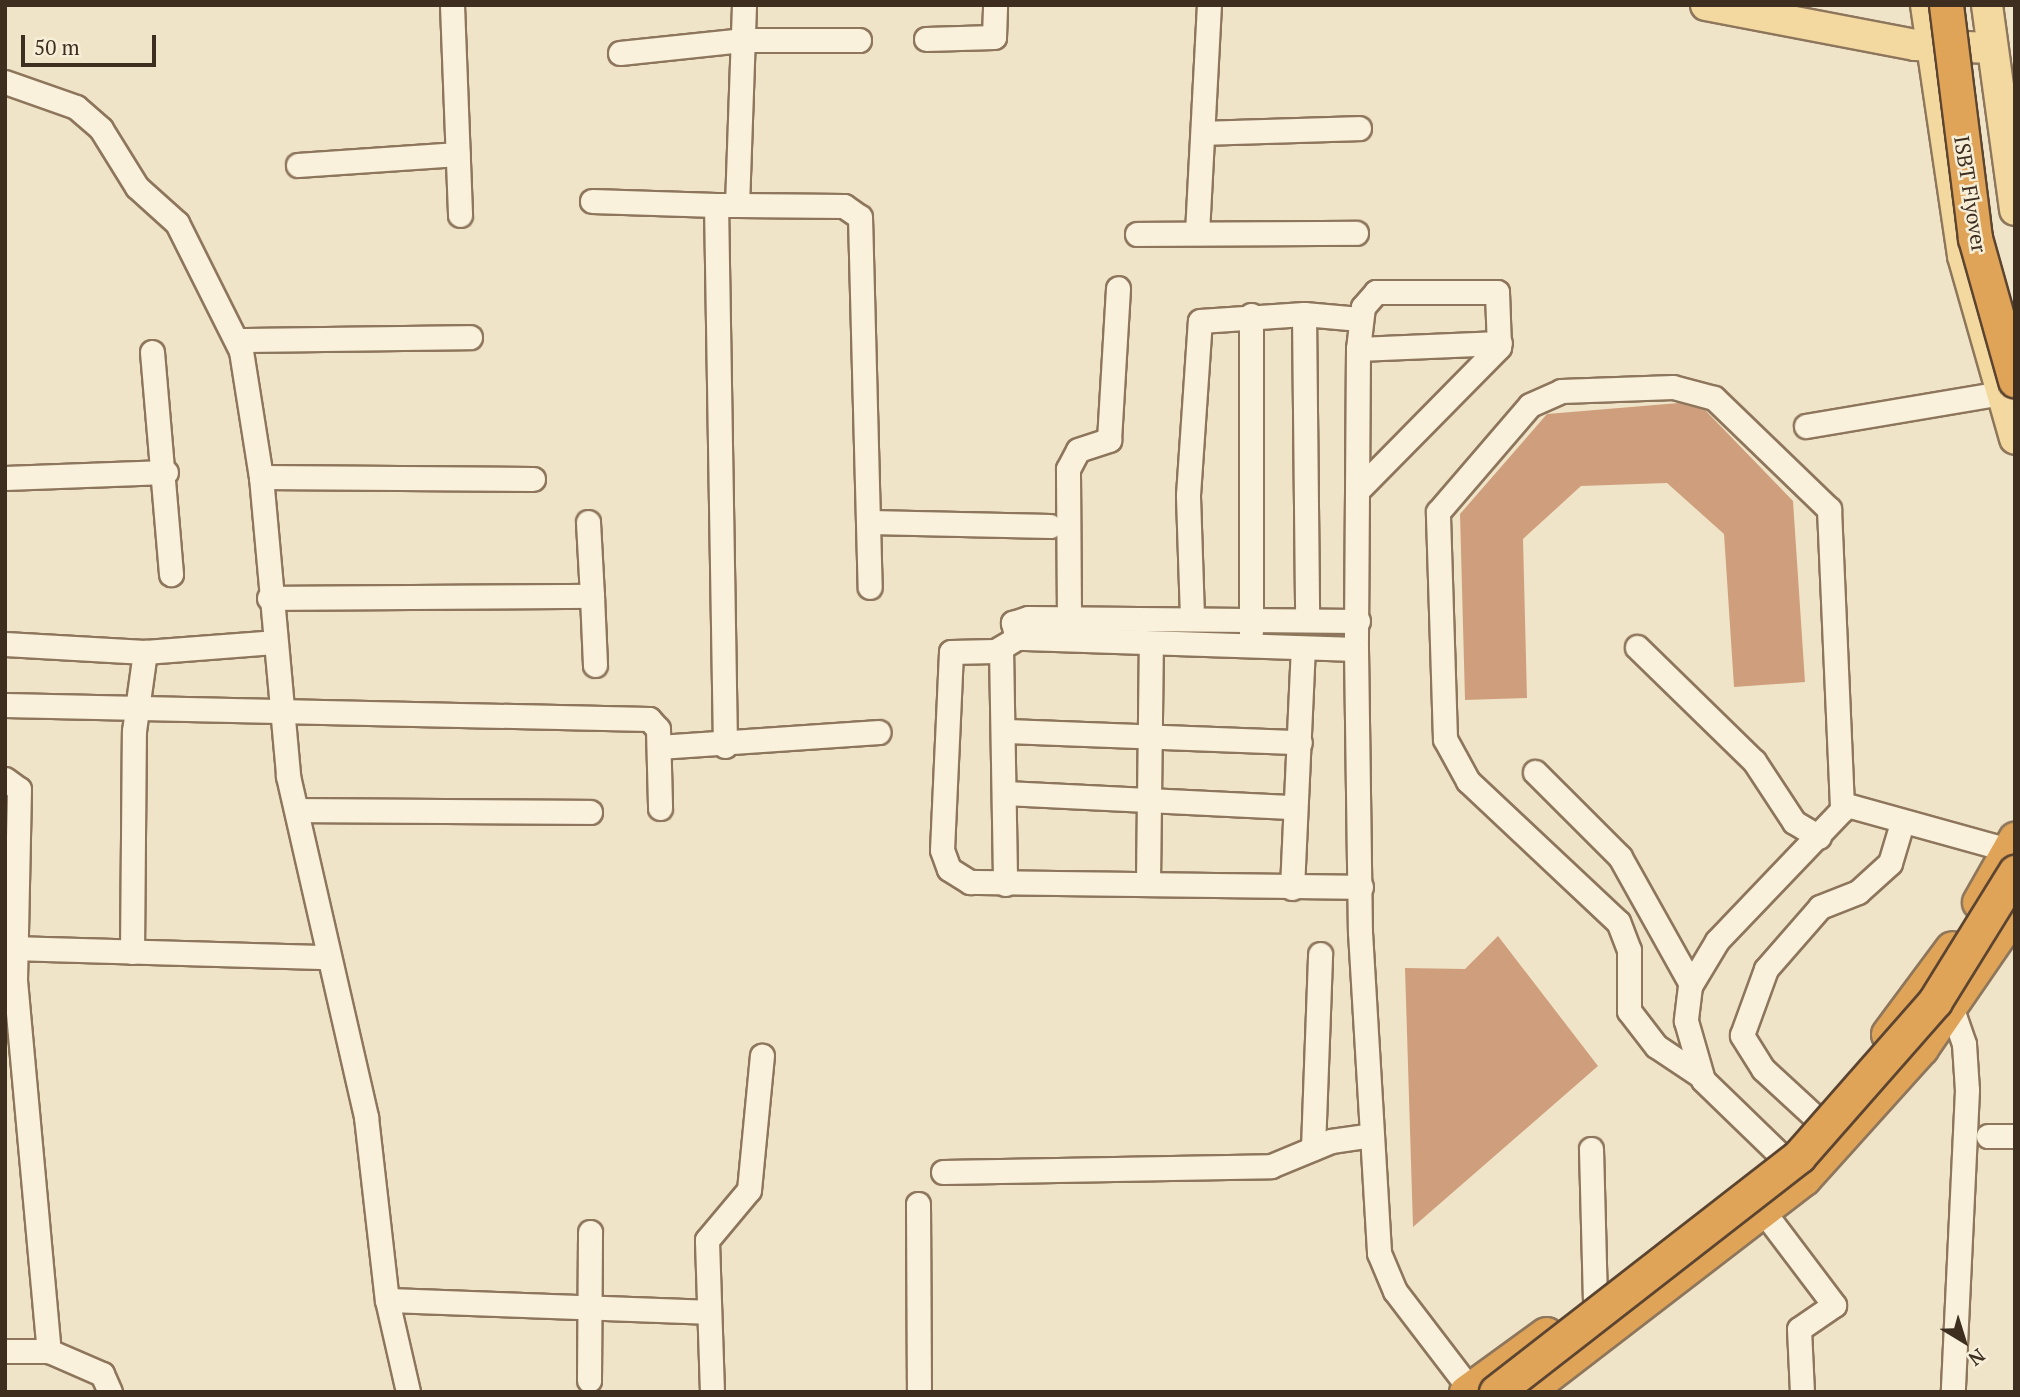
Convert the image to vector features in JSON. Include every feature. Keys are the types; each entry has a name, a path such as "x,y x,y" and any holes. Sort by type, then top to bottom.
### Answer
{"highway":[{"name":"ISBT Flyover","path":"1946,5 1975,238 2008,386"},
{"name":"ISBT Flyover","path":"1964,5 1995,229 2015,302"},
{"path":"1477,1391 1780,1152 1814,1116 1943,962 2013,854"},
{"path":"1477,1391 1676,1258 1809,1146 1935,1000 2013,854"},
{"path":"1526,1392 1804,1178 1952,1009 2015,911"}],"main road":[{"path":"1706,5 1930,45 1992,48"},
{"path":"1926,5 1963,256 2008,386 2015,439"},
{"path":"1987,5 2015,210"}],"street":[{"path":"453,5 460,215"},
{"path":"725,746 726,205 744,40 744,5"},
{"path":"926,39 994,37 995,5"},
{"path":"1197,233 1209,5"},
{"path":"620,52 744,40 859,40"},
{"path":"5,82 76,107 101,129 137,187 177,223 237,340 261,477 269,598 282,714 327,957 366,1117 387,1300 408,1392"},
{"path":"1203,133 1359,128"},
{"path":"298,165 458,154"},
{"path":"592,201 844,206 860,216 870,587"},
{"path":"1137,234 1356,233"},
{"path":"1069,617 1068,469 1079,450 1109,440 1118,288"},
{"path":"1358,490 1500,343 1500,298 1492,291 1376,292 1360,319 1358,349 1356,649 1361,887 1372,1135 1382,1266 1477,1391"},
{"path":"1304,314 1307,619"},
{"path":"1192,617 1188,495 1196,329 1206,318 1251,315 1304,314 1360,319"},
{"path":"1251,315 1251,648"},
{"path":"237,340 470,337"},
{"path":"1358,349 1500,343"},
{"path":"152,352 166,472 172,574"},
{"path":"1806,426 2008,386"},
{"path":"1698,1074 1686,1021 1691,984 1729,928 1819,837 1843,804 1831,516 1824,502 1726,407 1699,392 1574,389 1530,405 1445,500 1435,525 1445,739 1468,781 1618,922 1629,950 1629,1011 1656,1046 1698,1074 1804,1178"},
{"path":"5,478 166,472"},
{"path":"261,477 533,480"},
{"path":"588,522 595,665"},
{"path":"870,522 1050,526"},
{"path":"269,598 592,596"},
{"path":"1005,884 1009,643 1016,621 1069,617 1251,617 1358,621"},
{"path":"1132,617 1142,645 1151,736 1148,881"},
{"path":"5,644 145,652 274,642"},
{"path":"1356,649 1009,643 948,657 942,850 949,869 964,880 1005,884 1148,881 1292,888 1361,887"},
{"path":"1637,647 1754,761 1794,822 1819,837"},
{"path":"1292,888 1303,649"},
{"path":"132,952 137,711 145,652"},
{"path":"5,705 137,711 649,719 658,729 660,808"},
{"path":"1007,731 1300,742"},
{"path":"659,747 725,746 877,732"},
{"path":"1535,772 1620,857 1691,984"},
{"path":"5,779 19,789 14,948 49,1351"},
{"path":"1005,793 1150,795 1295,807"},
{"path":"1843,804 2013,854"},
{"path":"298,810 590,812"},
{"path":"1814,1116 1763,1069 1742,1035 1766,969 1820,907 1858,892 1890,863 1902,823"},
{"path":"14,948 327,957"},
{"path":"1313,1148 1320,954"},
{"path":"1952,1009 1964,1044 1967,1090 1953,1392"},
{"path":"712,1392 707,1240 749,1190 762,1056"},
{"path":"943,1172 1271,1166 1313,1148 1372,1135"},
{"path":"1988,1136 2015,1136"},
{"path":"1591,1149 1595,1299"},
{"path":"918,1204 919,1392"},
{"path":"1763,1211 1834,1305 1799,1329 1802,1392"},
{"path":"589,1380 590,1232"},
{"path":"387,1300 588,1305 708,1312"},
{"path":"5,1351 49,1351 102,1374 110,1392"}],"building":[{"path":"1679,403 1705,410 1793,501 1805,682 1734,687 1724,534 1667,483 1581,486 1523,539 1527,698 1465,700 1460,514 1547,414"},
{"path":"1498,936 1598,1066 1413,1227 1405,968 1465,969"}]}
